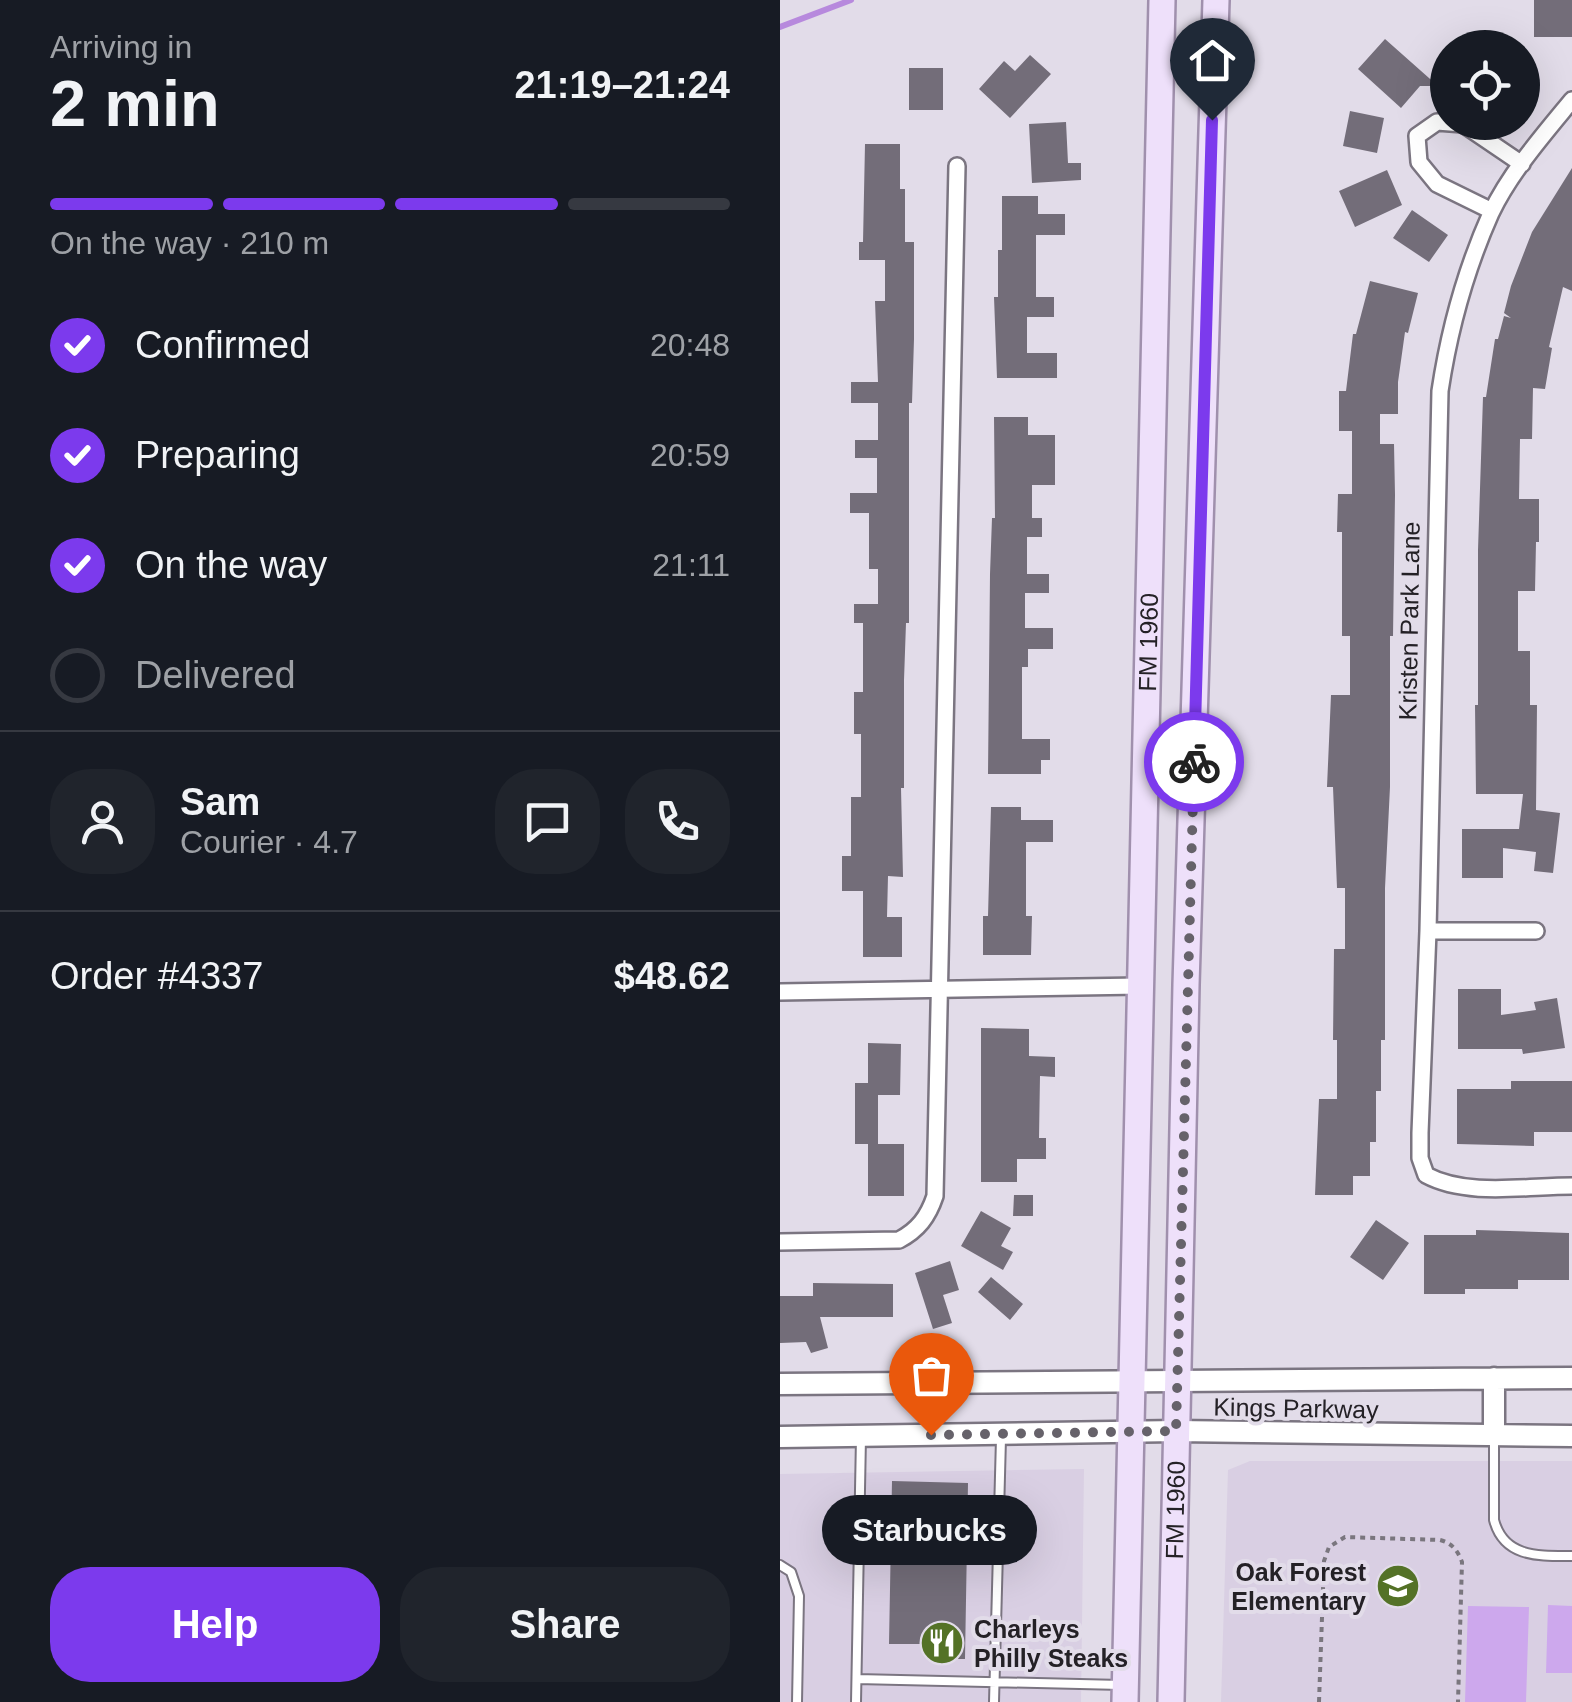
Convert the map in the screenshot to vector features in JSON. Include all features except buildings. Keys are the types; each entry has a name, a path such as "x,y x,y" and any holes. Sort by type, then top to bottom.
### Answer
{"main road":[{"name":"FM 1960","path":"1125,1693 1162,0"},
{"name":"FM 1960","path":"1171,1702 1176,1381 1216,0"}],"street":[{"name":"Kristen Park Lane","path":"1572,100 1522,164 1492,211 1447,347 1440,391 1420,1133 1420,1158 1426,1175 1442,1183 1464,1187 1572,1186"},
{"path":"1492,211 1438,184 1419,162 1418,136 1437,122 1463,124 1522,164"},
{"path":"780,1242 898,1240 915,1231 930,1211 935,1196 957,166"},
{"path":"1428,931 1536,931"},
{"path":"780,992 1140,986"},
{"path":"1494,1378 1494,1436"},
{"name":"Kings Parkway","path":"780,1384 1572,1378"},
{"name":"Kings Parkway","path":"780,1436 1176,1431 1572,1436"}],"lane":[{"path":"994,1702 1001,1434"},
{"path":"856,1702 861,1436"},
{"path":"1494,1436 1497,1531 1504,1541 1526,1555 1572,1556"},
{"path":"780,1565 791,1572 798,1596 797,1702"},
{"path":"857,1678 994,1682 1125,1693"}],"path":[{"path":"1319,1702 1324,1560 1329,1547 1345,1537 1440,1540 1458,1553 1462,1562 1458,1702"}],"shaded area":[{"name":"Oak Forest Elementary","path":"1250,1461 1572,1461 1572,1702 1221,1702 1228,1470"},
{"path":"1084,1469 1081,1702 780,1702 780,1474"},
{"path":"1548,1605 1572,1606 1572,1673 1546,1673"},
{"path":"1468,1606 1529,1607 1526,1702 1465,1702"}],"waterway":[{"path":"780,27 851,0"}],"way so far":[{"path":"931,1435 1176,1431 1194,762"}],"place":[{"name":"Starbucks","path":"931,1435"},
{"name":"Oak Forest Elementary","path":"1398,1586"},
{"name":"Charleys Philly Steaks","path":"942,1643"}],"route":[{"path":"1194,762 1212,120"}]}
